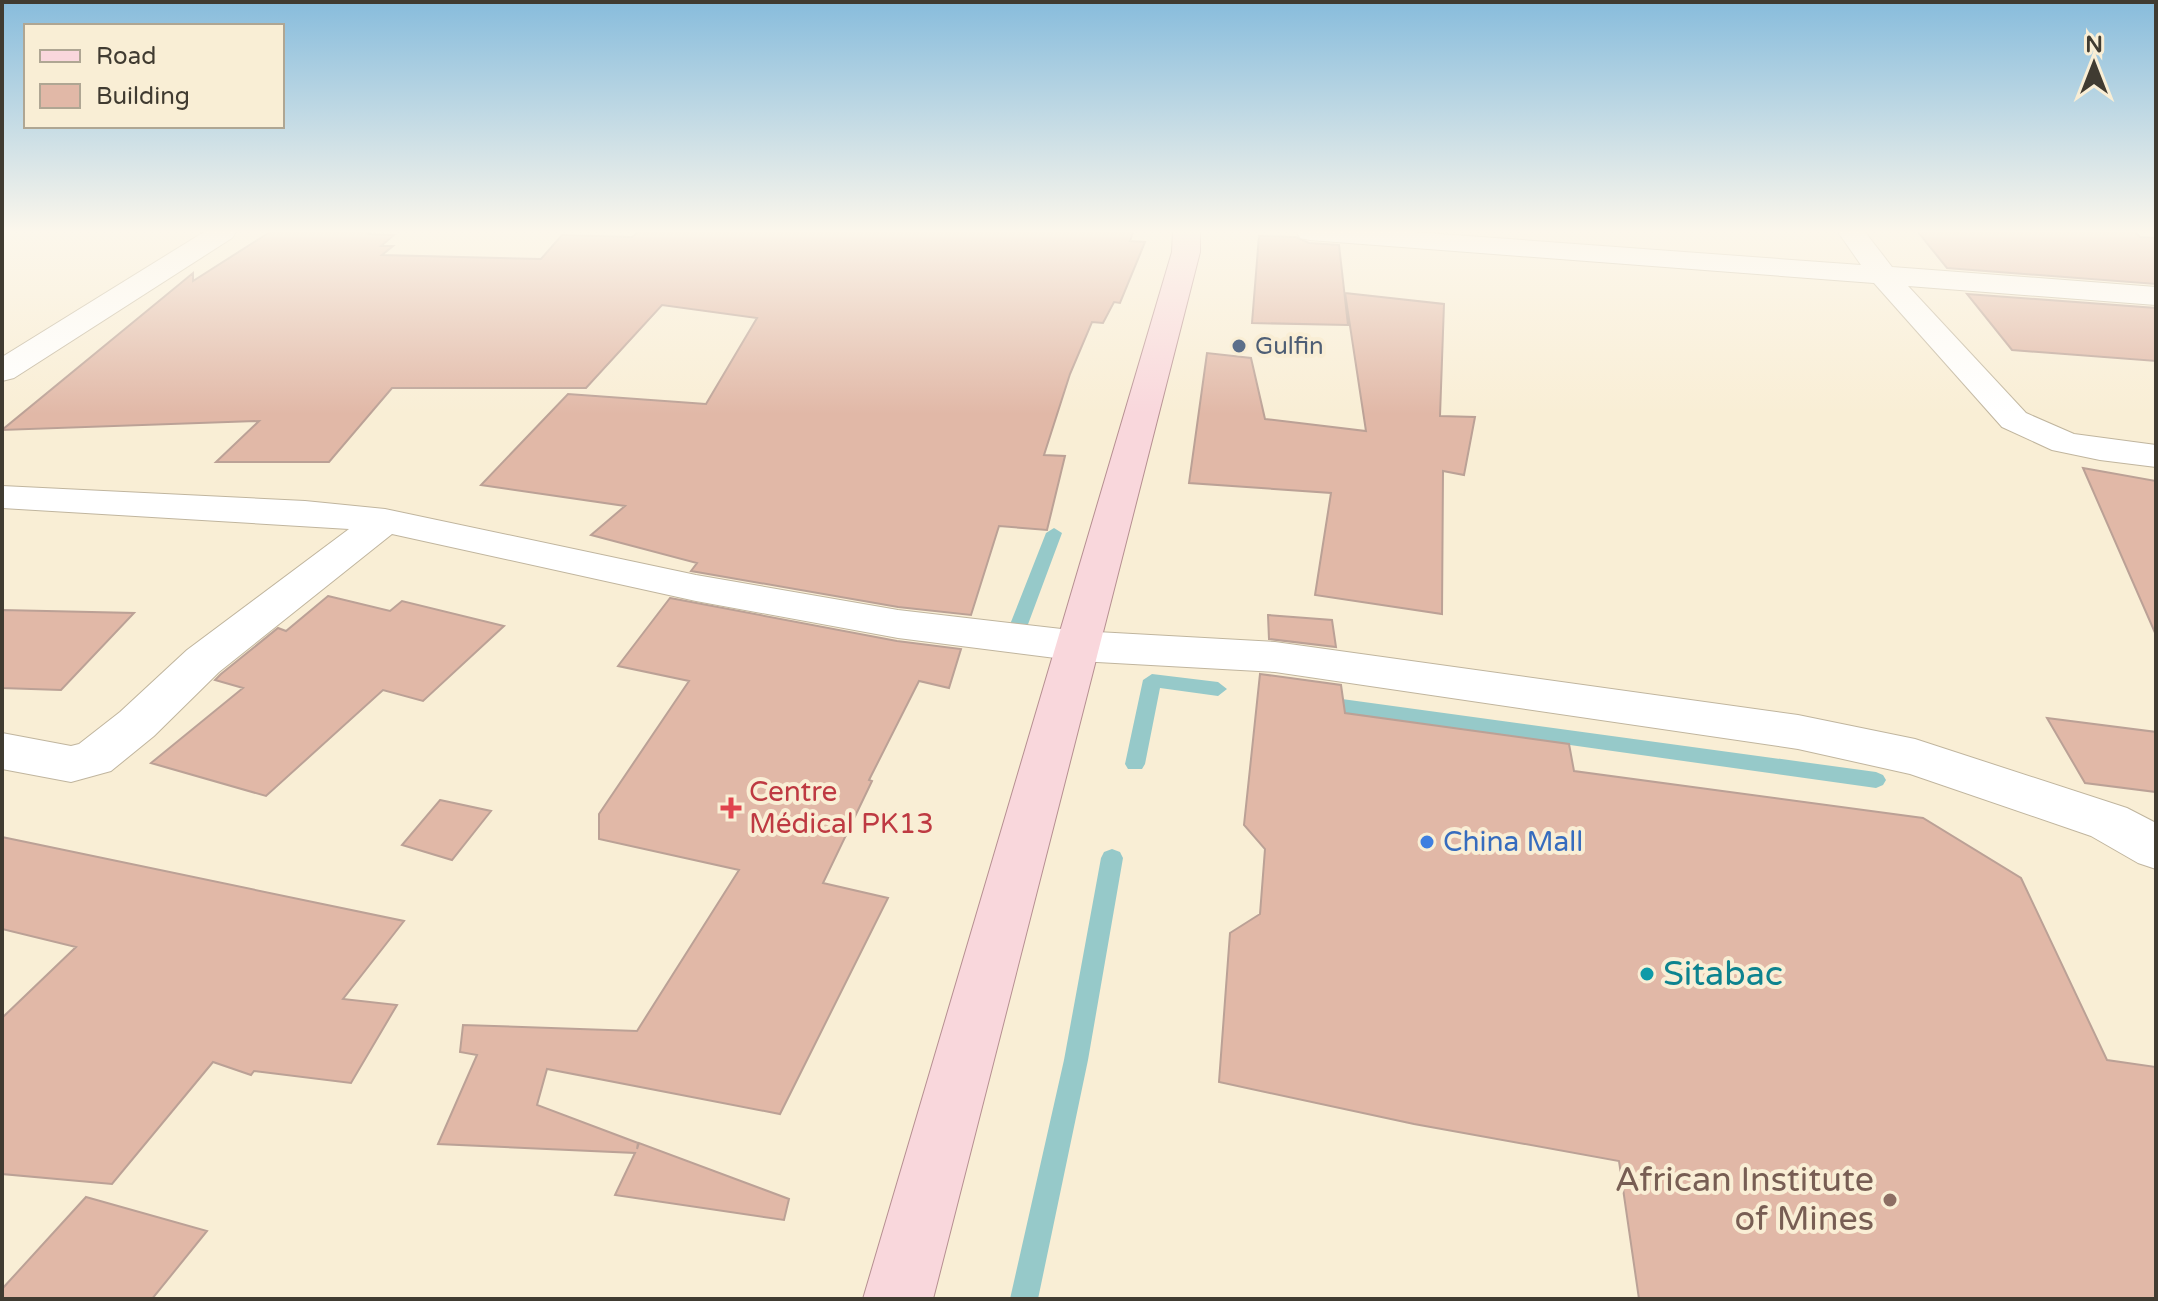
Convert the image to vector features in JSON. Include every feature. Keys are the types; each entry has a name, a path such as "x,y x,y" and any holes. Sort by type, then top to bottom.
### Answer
{"main road":[{"path":"898,1299 1175,293"}],"street":[{"path":"2,371 126,293"},
{"path":"1898,293 2014,420 2037,435 2076,447 2156,456"},
{"path":"2109,293 2156,296"},
{"path":"2,497 305,513 385,521 727,594 898,624 1079,646 1275,657 1798,732 1915,757 2109,822 2156,848"},
{"path":"2,751 71,764 94,758 137,724 203,661 385,521"}],"building":[{"path":"169,293 1124,293 1120,303 1114,302 1103,323 1092,322 1070,374 1044,455 1065,456 1047,530 999,526 971,615 898,607 691,571 697,563 591,535 625,506 481,485 568,394 706,404 757,318 662,305 586,388 392,388 329,462 216,462 259,421 2,430"},
{"path":"1254,293 1344,293 1348,325 1252,323"},
{"path":"1345,293 1444,304 1440,416 1475,417 1464,475 1443,471 1442,614 1315,595 1331,493 1189,483 1207,353 1251,358 1265,419 1366,431"},
{"path":"1967,294 2156,308 2156,361 2012,350"},
{"path":"2083,468 2156,481 2156,635"},
{"path":"328,596 390,611 402,601 504,626 423,701 383,690 266,796 151,763 243,688 215,680 221,674 278,628 286,631"},
{"path":"670,598 897,641 961,649 949,688 919,681 869,780 872,781 823,883 888,898 780,1114 547,1069 537,1105 638,1143 637,1149 639,1143 789,1199 784,1220 615,1195 635,1153 438,1144 477,1055 460,1052 463,1025 637,1031 739,870 599,839 599,814 689,681 618,666"},
{"path":"2,610 134,613 61,690 2,688"},
{"path":"1268,615 1332,620 1336,647 1269,639"},
{"path":"1260,674 1341,685 1345,713 1569,744 1574,771 1923,818 2021,878 2107,1060 2156,1067 2156,1299 1639,1299 1619,1161 1414,1124 1219,1082 1230,933 1260,914 1265,849 1244,825"},
{"path":"2047,718 2156,732 2156,792 2085,783"},
{"path":"440,800 491,811 452,860 402,845"},
{"path":"2,837 404,921 343,999 397,1005 351,1083 254,1071 251,1075 213,1062 112,1184 2,1174 2,1018 76,947 2,929"},
{"path":"86,1197 207,1231 152,1299 2,1299 2,1289"}],"waterway":[{"path":"1018,627 1054,533"},
{"path":"1135,764 1152,680 1218,689"},
{"path":"1320,703 1876,780"},
{"path":"1024,1299 1076,1060 1112,858"}],"place":[{"name":"Gulfin","path":"1239,346"},
{"name":"Centre Médical PK13","path":"731,808"},
{"name":"China Mall","path":"1427,842"},
{"name":"Sitabac","path":"1647,974"},
{"name":"African Institute of Mines","path":"1890,1200"}]}
